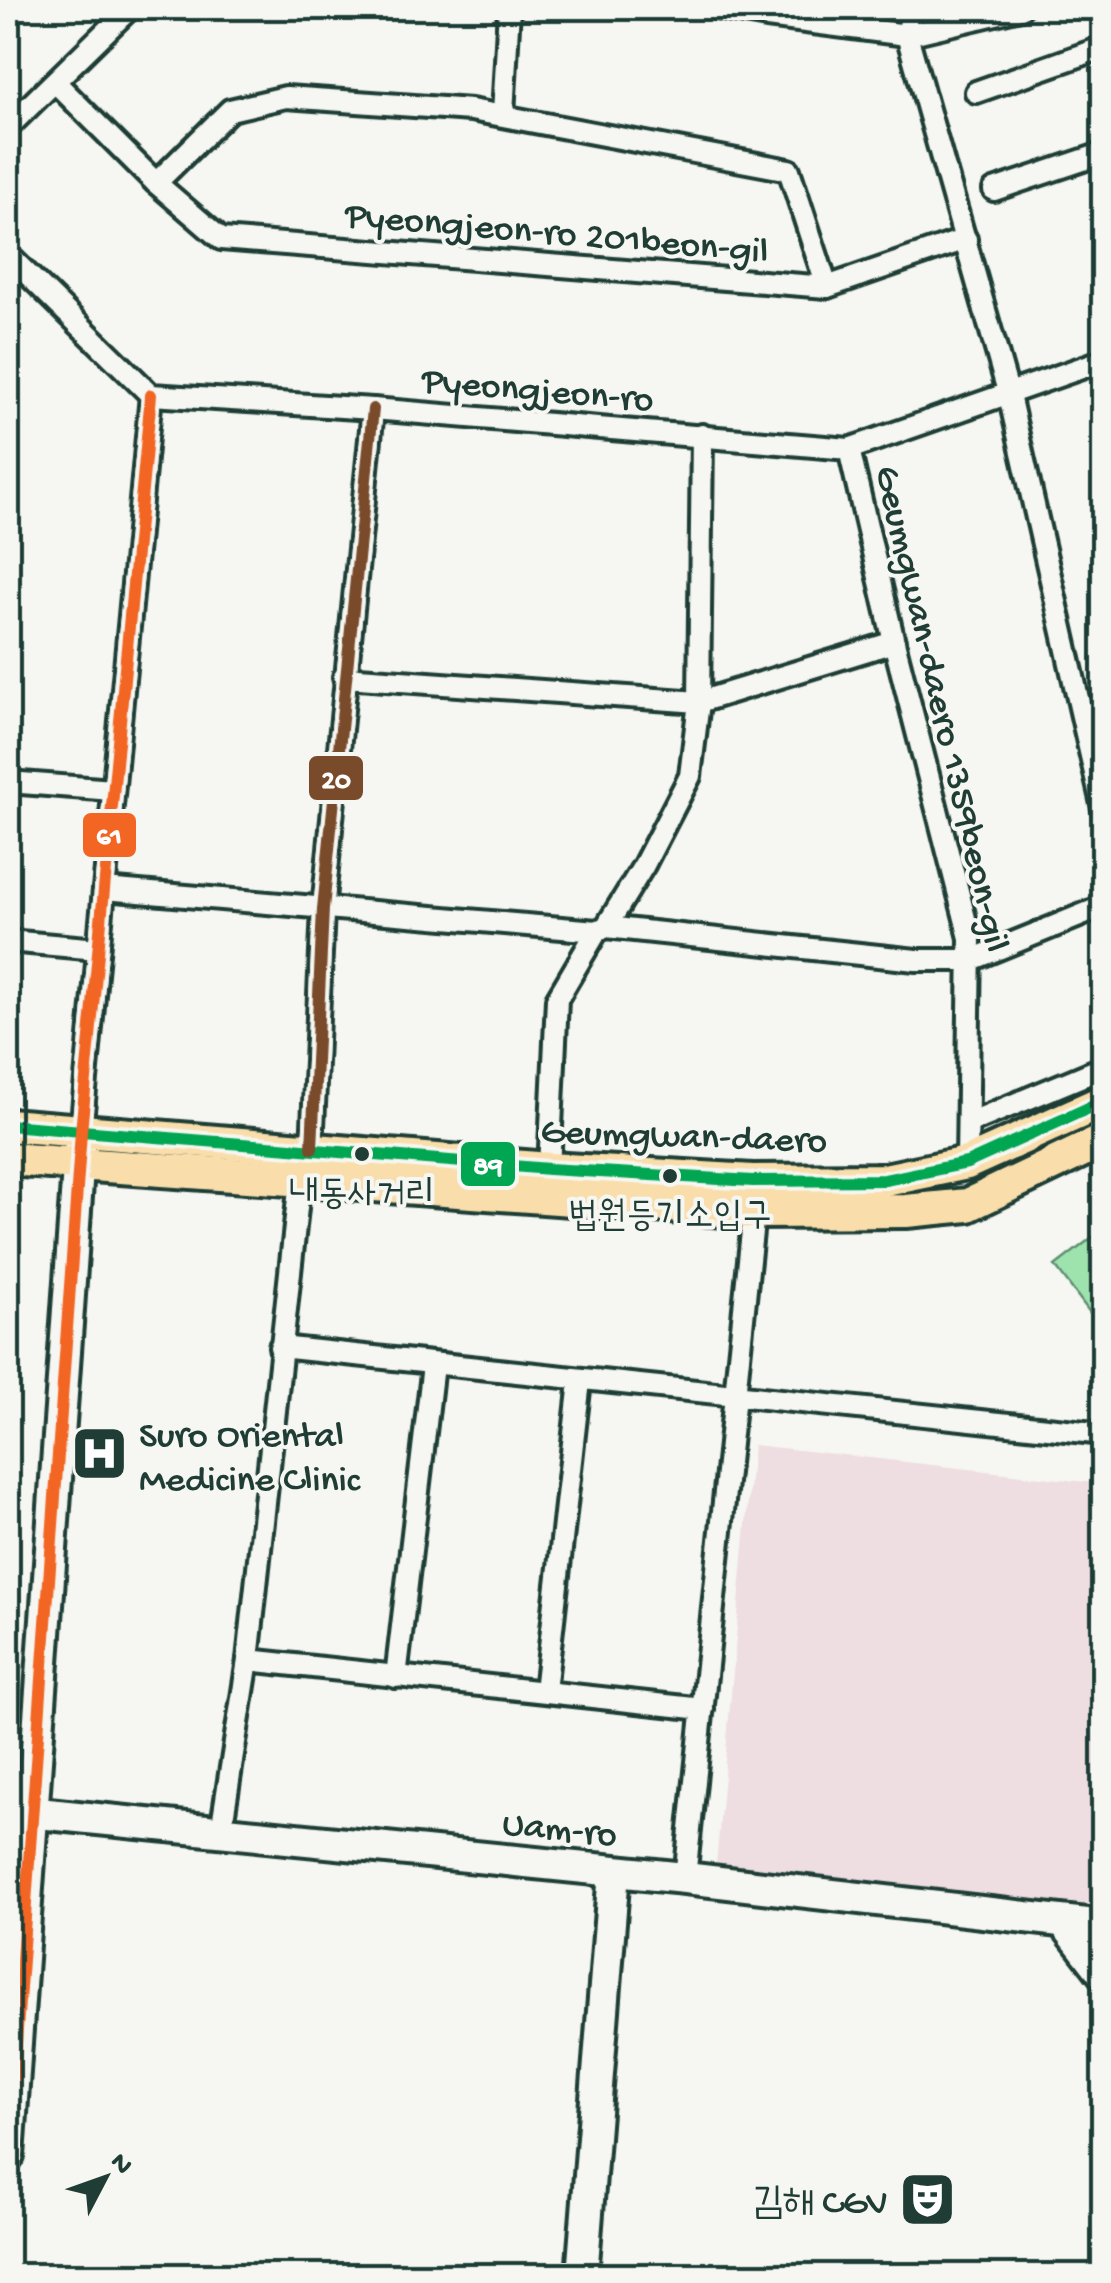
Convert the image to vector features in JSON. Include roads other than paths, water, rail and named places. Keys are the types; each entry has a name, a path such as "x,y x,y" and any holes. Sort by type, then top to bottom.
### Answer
{"main road":[{"name":"Geumgwan-daero","path":"8,1125 754,1181 885,1180 967,1163 1104,1101"},
{"name":"Geumgwan-daero","path":"8,1159 754,1212 906,1211 968,1205 1104,1140"}],"street":[{"path":"8,127 130,8"},
{"path":"502,114 509,8"},
{"path":"716,8 767,12 908,35 1021,8"},
{"path":"913,8 908,35 1009,395 1104,813"},
{"path":"976,92 1104,47"},
{"name":"Pyeongjeon-ro 201beon-gil","path":"55,82 156,182 221,239 827,287 966,239"},
{"path":"156,182 230,110 246,104 286,97 502,114 789,170 827,287"},
{"path":"994,190 1104,153"},
{"path":"8,256 151,394 19,1811 8,2156"},
{"name":"Pyeongjeon-ro","path":"151,394 849,449 1104,360"},
{"path":"312,1148 322,909 373,409"},
{"path":"550,1168 557,999 644,865 690,776 699,702 702,435"},
{"name":"Geumgwan-daero 1359beon-gil","path":"849,449 970,938 967,1163"},
{"path":"344,678 699,702 894,642"},
{"path":"1082,725 1104,717"},
{"path":"8,782 113,790"},
{"path":"104,889 602,929 916,960 971,960 1104,906"},
{"path":"8,941 98,948"},
{"path":"969,1123 1104,1067"},
{"path":"221,1831 248,1660 300,1180"},
{"path":"684,1878 754,1212"},
{"path":"280,1346 736,1398 1104,1434"},
{"path":"396,1677 433,1365"},
{"path":"545,1691 580,1381"},
{"path":"248,1660 702,1709"},
{"name":"Uam-ro","path":"19,1811 684,1878 1104,1926"},
{"path":"582,2276 614,1872"},
{"path":"1064,1922 1104,1974"}],"place":[{"name":"내동사거리","path":"362,1154"},
{"name":"법원등기소입구","path":"670,1176"},
{"name":"Suro Oriental Medicine Clinic","path":"100,1454"},
{"name":"김해 CGV","path":"927,2199"}]}
